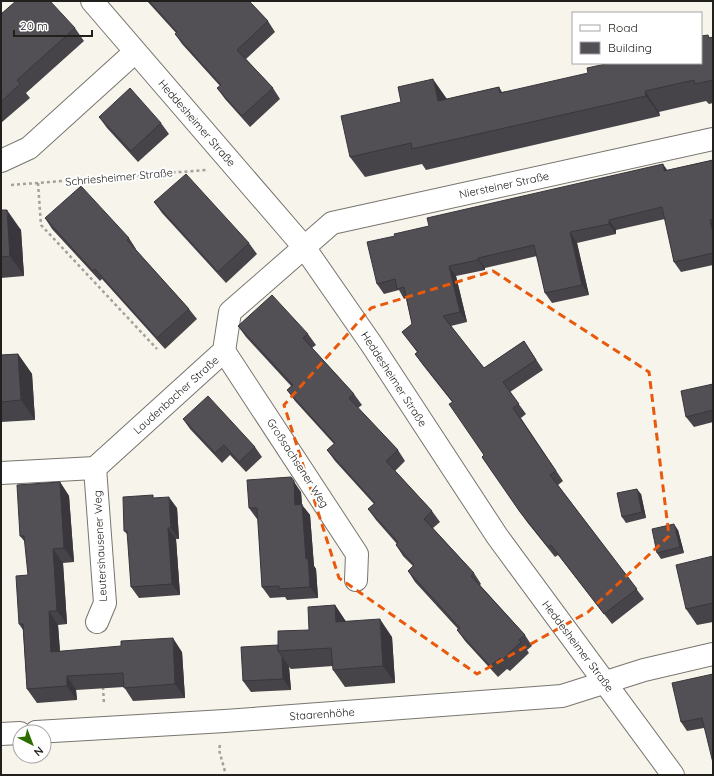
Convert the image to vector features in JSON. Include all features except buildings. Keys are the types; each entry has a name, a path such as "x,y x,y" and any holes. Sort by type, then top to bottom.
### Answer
{"street":[{"name":"Heddesheimer Straße","path":"92,1 304,247 372,345 497,536 673,775"},
{"path":"1,161 29,148 136,52"},
{"name":"Niersteiner Straße","path":"304,247 332,223 713,140"},
{"name":"Laudenbacher Straße","path":"95,468 224,351 230,312 304,247"},
{"name":"Großsachsener Weg","path":"224,351 357,554 356,580"},
{"path":"1,473 95,468"},
{"name":"Leutershausener Weg","path":"95,468 105,603 97,622"},
{"name":"Staarenhöhe","path":"52,731 225,721 562,696 644,670 713,654"},
{"path":"1,734 12,733"}],"path":[{"name":"Schriesheimer Straße","path":"8,185 236,168"},
{"path":"38,183 41,225 157,349"},
{"path":"102,683 106,728"},
{"path":"225,721 219,750 226,775"}],"highlighted area":[{"path":"493,271 649,372 669,536 588,612 477,674 339,578 284,405 371,308"}]}
